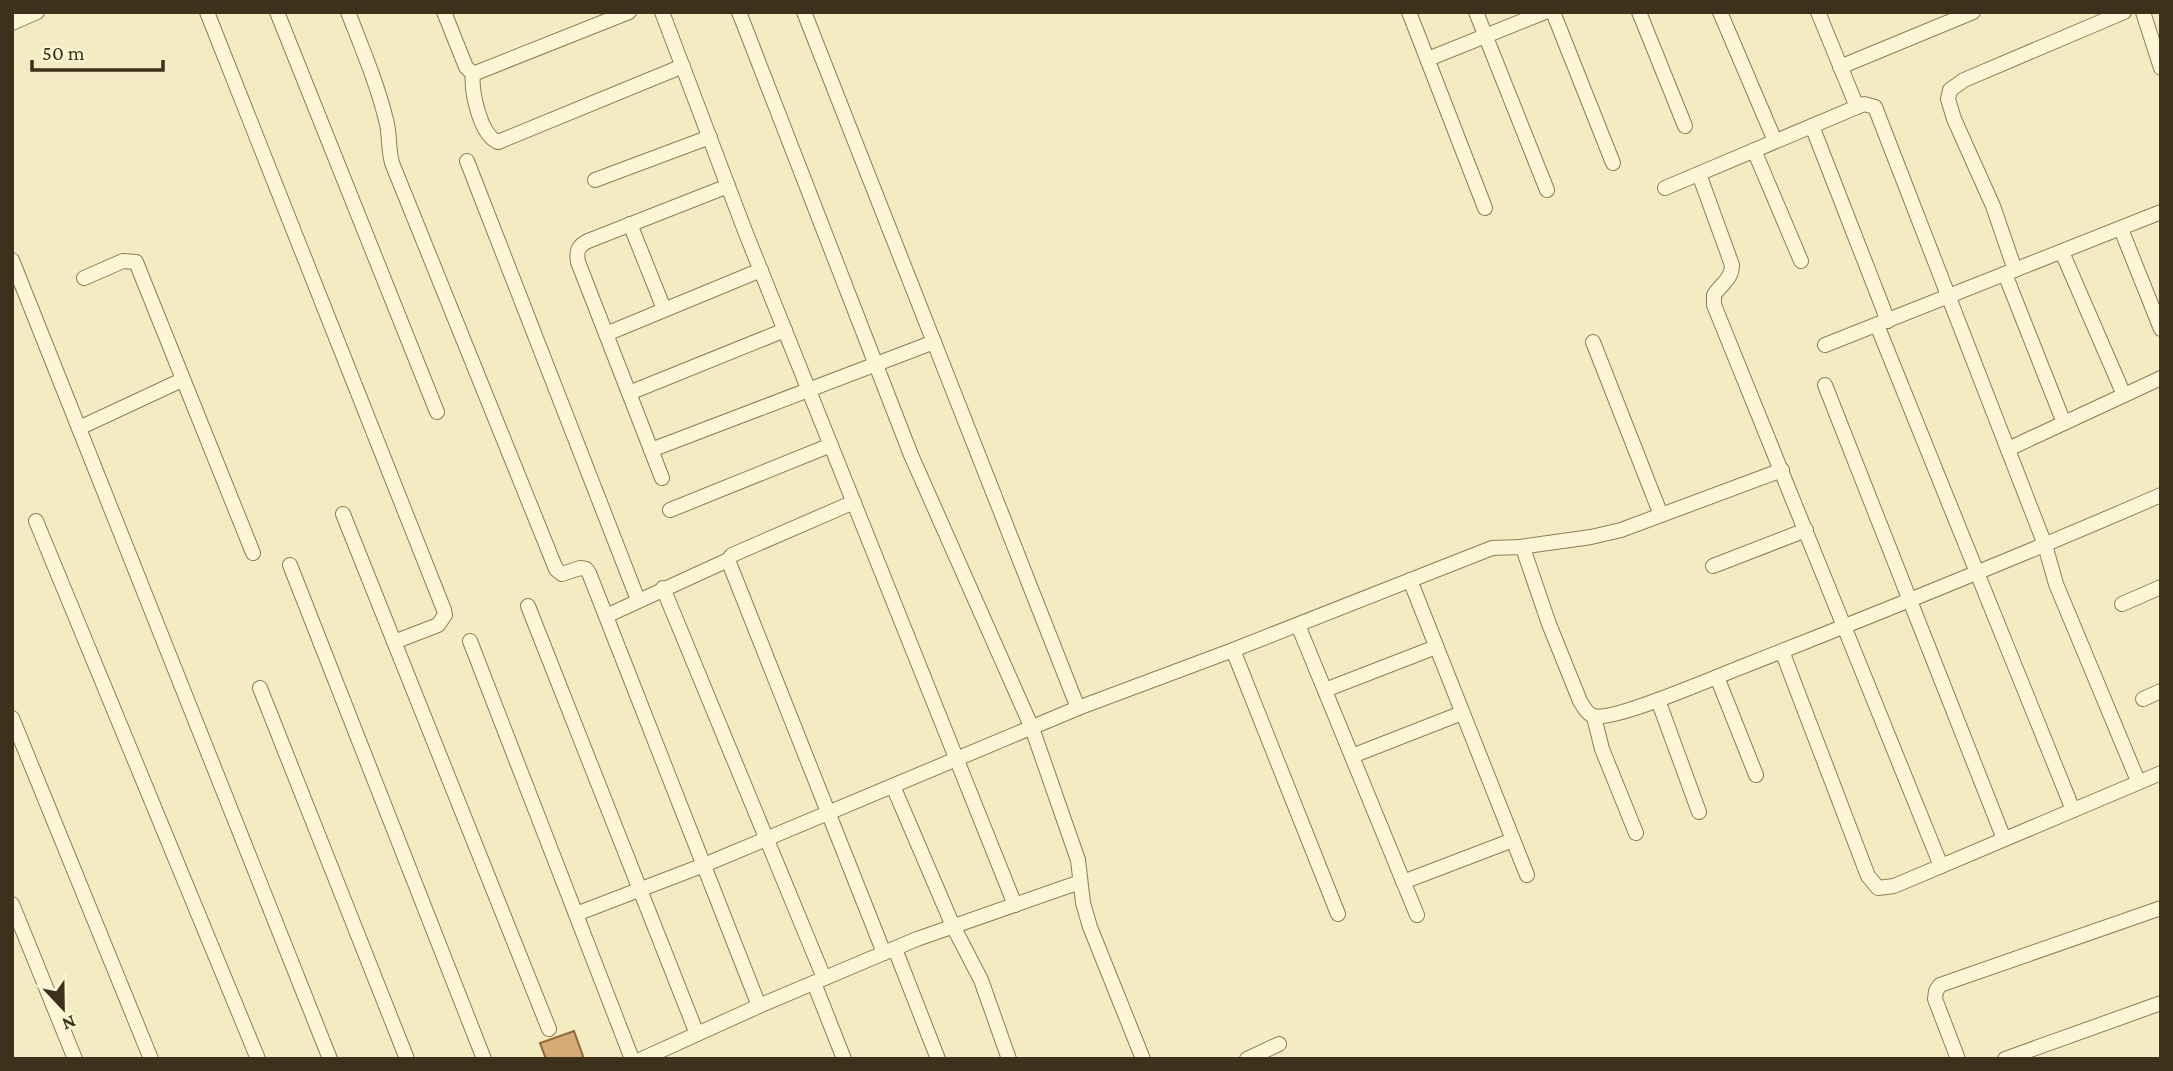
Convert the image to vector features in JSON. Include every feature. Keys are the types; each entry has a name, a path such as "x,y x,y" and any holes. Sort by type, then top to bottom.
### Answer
{"street":[{"path":"12,23 37,12"},
{"path":"208,12 444,610 445,615 438,625 394,642"},
{"path":"277,12 437,412"},
{"path":"348,12 375,79 387,123 391,163 556,569 562,574 580,568 586,569 759,1006"},
{"path":"444,12 466,67 473,74 474,101 489,136 498,142 682,66"},
{"path":"473,74 629,12"},
{"path":"662,12 761,270 1015,905"},
{"path":"739,12 911,455 1032,728 1078,860 1083,903 1090,927 1143,1059"},
{"path":"804,12 1078,708"},
{"path":"1409,12 1485,208"},
{"path":"1476,12 1547,190"},
{"path":"1553,12 1612,163"},
{"path":"1639,12 1685,126"},
{"path":"1720,12 1775,141"},
{"path":"1818,12 1857,107"},
{"path":"1840,67 1973,12"},
{"path":"2064,423 2010,272 1993,206 1954,118 1948,94 1964,80 2124,12"},
{"path":"2143,12 2161,68"},
{"path":"1428,60 1544,13"},
{"path":"1665,188 1864,104 1875,107 2045,545 2056,584 2138,781"},
{"path":"1812,126 1977,574 2073,810"},
{"path":"595,180 709,137"},
{"path":"1754,150 1801,261"},
{"path":"467,161 638,600"},
{"path":"1699,174 1732,265 1728,279 1714,295 1714,305 1941,866"},
{"path":"663,478 576,253 580,245 728,186"},
{"path":"1825,345 2161,212"},
{"path":"630,224 664,309"},
{"path":"2121,229 2161,329"},
{"path":"2063,252 2124,395"},
{"path":"12,260 330,1059"},
{"path":"84,278 123,261 136,262 253,553"},
{"path":"606,334 761,270"},
{"path":"629,393 785,330"},
{"path":"651,450 934,342"},
{"path":"1593,342 1661,515"},
{"path":"2008,449 2161,378"},
{"path":"79,428 182,380"},
{"path":"1825,385 2004,839"},
{"path":"670,510 831,445"},
{"path":"576,914 704,865 1078,708 1492,548 1520,547 1621,530 1782,470"},
{"path":"1594,717 1607,716 1658,700 1845,627 2161,495"},
{"path":"606,615 728,560 732,555 854,502"},
{"path":"342,514 549,1028"},
{"path":"36,521 258,1059"},
{"path":"1713,566 1806,530"},
{"path":"1520,547 1527,558 1549,624 1580,701 1594,717 1602,749 1636,833"},
{"path":"728,560 830,812 938,1059"},
{"path":"290,565 484,1059"},
{"path":"1410,580 1527,875"},
{"path":"2122,604 2161,587"},
{"path":"663,588 767,839 819,981 844,1059"},
{"path":"528,606 697,1034"},
{"path":"1298,625 1417,915"},
{"path":"470,641 632,1059"},
{"path":"1325,690 1436,647"},
{"path":"1233,650 1338,914"},
{"path":"1782,651 1868,876 1878,888 1895,886 2161,773"},
{"path":"1717,677 1756,775"},
{"path":"260,688 407,1059"},
{"path":"2143,699 2161,691"},
{"path":"1658,700 1699,812"},
{"path":"1352,756 1462,713"},
{"path":"12,718 151,1059"},
{"path":"892,786 986,993 1009,1059"},
{"path":"1403,881 1513,840"},
{"path":"642,1059 889,951 1080,882"},
{"path":"12,904 17,932 75,1059"},
{"path":"1958,1059 1935,999 1940,985 2161,908"},
{"path":"2005,1059 2161,1003"},
{"path":"1247,1059 1279,1044"}],"building":[{"path":"574,1031 584,1059 546,1059 540,1043"}]}
